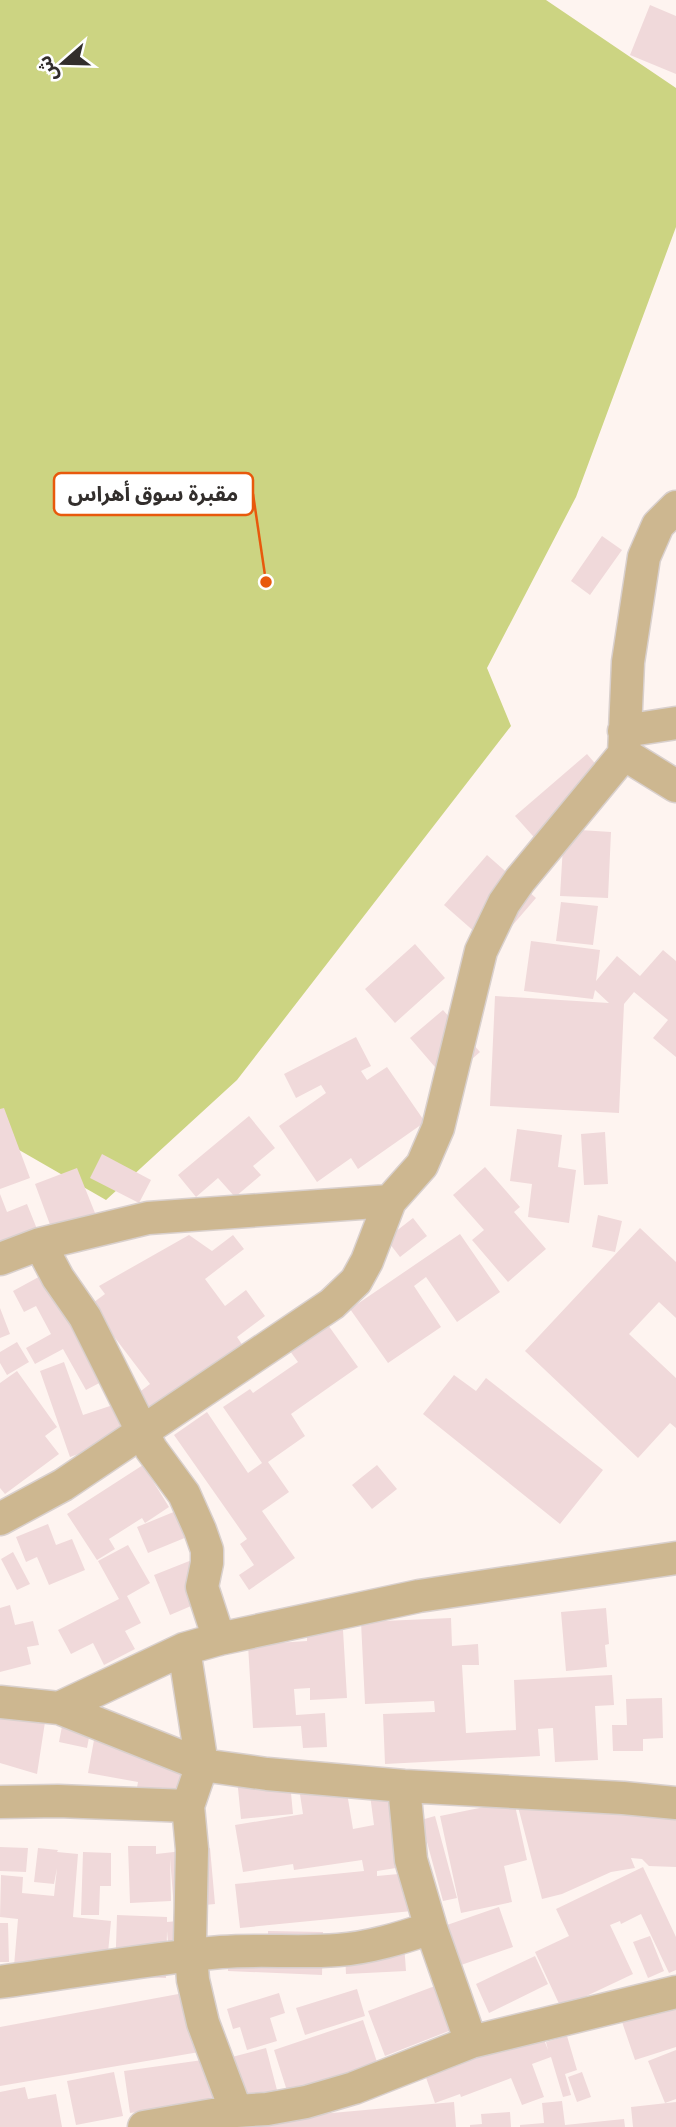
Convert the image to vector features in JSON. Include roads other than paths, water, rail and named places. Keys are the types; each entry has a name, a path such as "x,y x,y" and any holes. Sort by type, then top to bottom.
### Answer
{"street":[{"path":"624,743 628,662 644,557 658,525 676,507"},
{"path":"0,1519 63,1485 332,1304 356,1281 367,1261 390,1201 422,1165 438,1128 481,951 504,903 624,743 676,723"},
{"path":"624,743 676,786"},
{"path":"0,1259 40,1244 148,1218 390,1201"},
{"path":"40,1244 58,1278 85,1317 142,1432 184,1494 201,1530 207,1550 202,1587 219,1639"},
{"path":"60,1708 184,1649 219,1639 419,1596 676,1558"},
{"path":"184,1649 202,1765 188,1807 192,1849 193,1980 231,2119"},
{"path":"0,1702 60,1708 202,1765 267,1774 404,1786 676,1803"},
{"path":"404,1786 411,1860 431,1928 471,2042"},
{"path":"0,1802 58,1801 188,1807"},
{"path":"0,1982 191,1955 260,1949 341,1950 398,1939 431,1928"},
{"path":"144,2127 231,2119 306,2102 354,2088 471,2042 676,1992"}],"place":[{"name":"مقبرة سوق أهراس","path":"266,582"}]}
